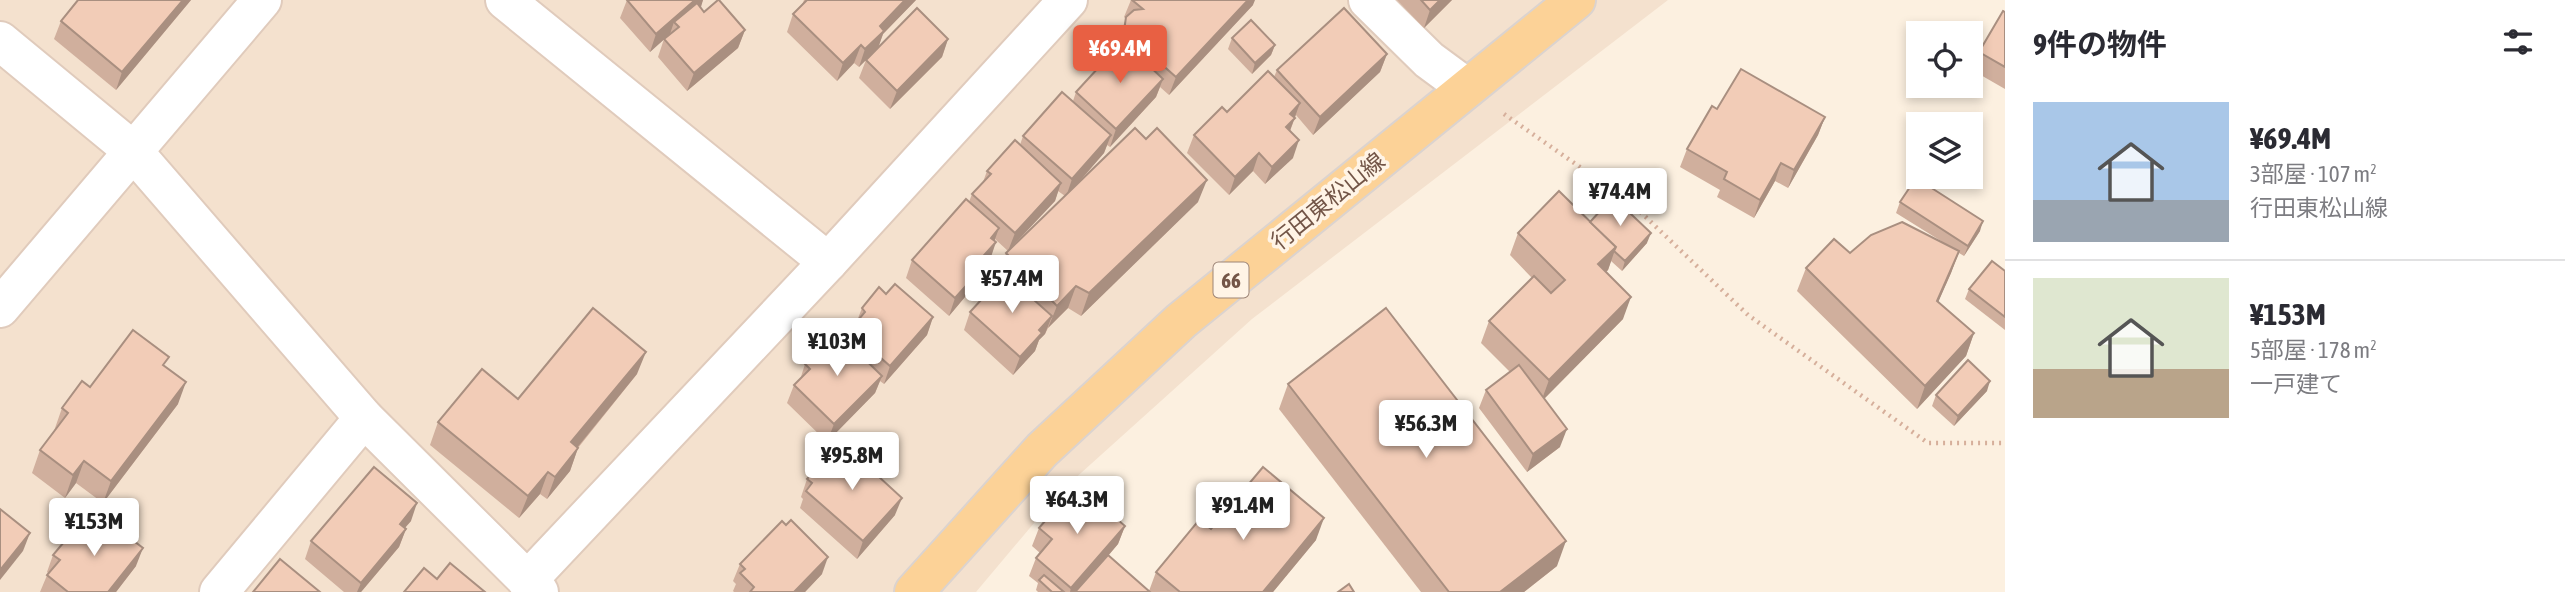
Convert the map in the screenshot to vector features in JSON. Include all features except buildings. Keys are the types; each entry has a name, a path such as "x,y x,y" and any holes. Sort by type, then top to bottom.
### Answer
{"main road":[{"name":"行田東松山線","path":"914,592 1042,450 1181,321 1576,0"}],"street":[{"path":"0,308 262,0"},
{"path":"505,0 828,262"},
{"path":"0,41 132,150 364,418 533,586 1068,0"},
{"path":"1368,0 1429,60 1466,88"},
{"path":"219,592 364,418"}],"path":[{"path":"1466,88 1630,202 1748,315 1928,443 2005,443"}],"shaded area":[{"path":"0,0 1668,0 1252,319 1061,491 976,592 0,592"}]}
